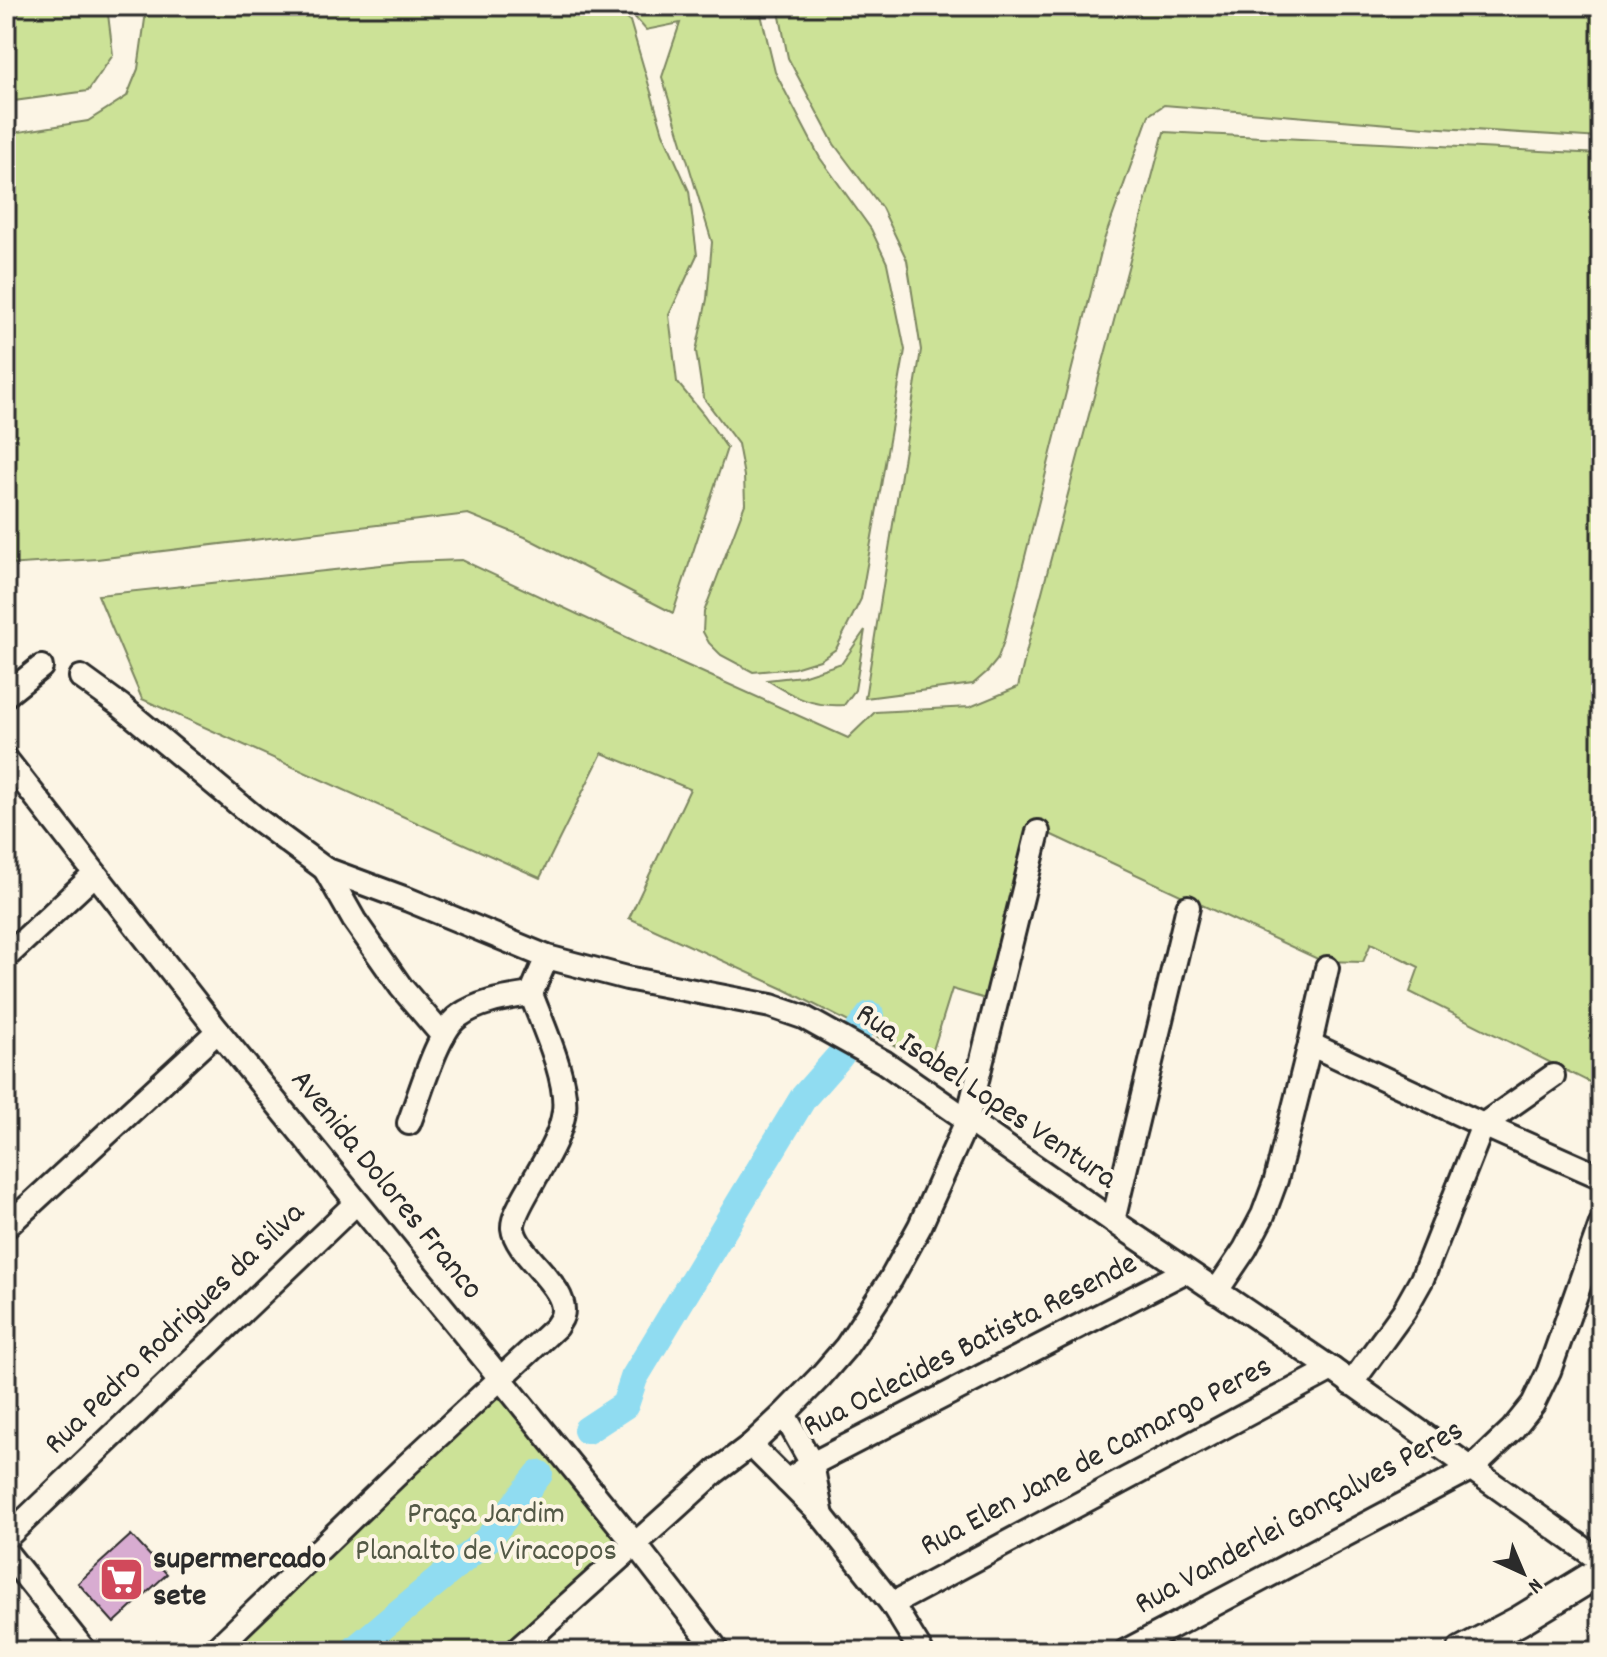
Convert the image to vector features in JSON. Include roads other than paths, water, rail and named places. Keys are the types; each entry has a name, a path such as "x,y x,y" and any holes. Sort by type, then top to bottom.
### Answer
{"main road":[{"path":"1462,1651 1519,1621 1601,1571"}],"street":[{"path":"6,695 41,667"},
{"name":"Rua Isabel Lopes Ventura","path":"81,677 253,816 325,869 547,957 627,978 771,1006 803,1017 901,1072 967,1121 1332,1369 1601,1561"},
{"name":"Avenida Dolores Franco","path":"6,759 218,1031 635,1544 718,1651"},
{"path":"516,1651 784,1414 846,1347 891,1279 920,1226 967,1121 1038,832"},
{"path":"325,869 354,920 401,987 443,1036"},
{"path":"6,957 95,874"},
{"path":"1113,1221 1188,907"},
{"path":"214,1651 556,1327 562,1316 563,1305 549,1281 519,1244 513,1226 556,1138 564,1111 564,1085 531,994 547,957"},
{"path":"1216,1292 1245,1249 1263,1215 1276,1180 1327,968"},
{"path":"409,1123 443,1036 456,1017 500,999 531,994"},
{"path":"6,1227 218,1031"},
{"path":"1310,1044 1601,1177"},
{"path":"1351,1384 1404,1311 1422,1279 1483,1125 1553,1076"},
{"name":"Rua Pedro Rodrigues da Silva","path":"6,1538 356,1203"},
{"name":"Rua Vanderlei Gonçalves Peres","path":"1126,1651 1472,1468 1512,1430 1533,1404 1549,1371 1601,1224"},
{"name":"Rua Oclecides Batista Resende","path":"787,1481 812,1464 1186,1271"},
{"name":"Rua Elen Jane de Camargo Peres","path":"892,1604 1332,1369"},
{"path":"784,1414 812,1464 822,1516"},
{"path":"751,1445 822,1516 892,1604 921,1651"},
{"path":"6,1552 85,1651"}],"waterway":[{"path":"587,1430 625,1405 634,1378 803,1098 870,1015"},
{"path":"353,1651 488,1539 539,1474"}],"place":[{"name":"supermercado sete","path":"122,1579"}],"park label":[{"name":"Praça Jardim Planalto de Viracopos","path":"486,1534"}]}
